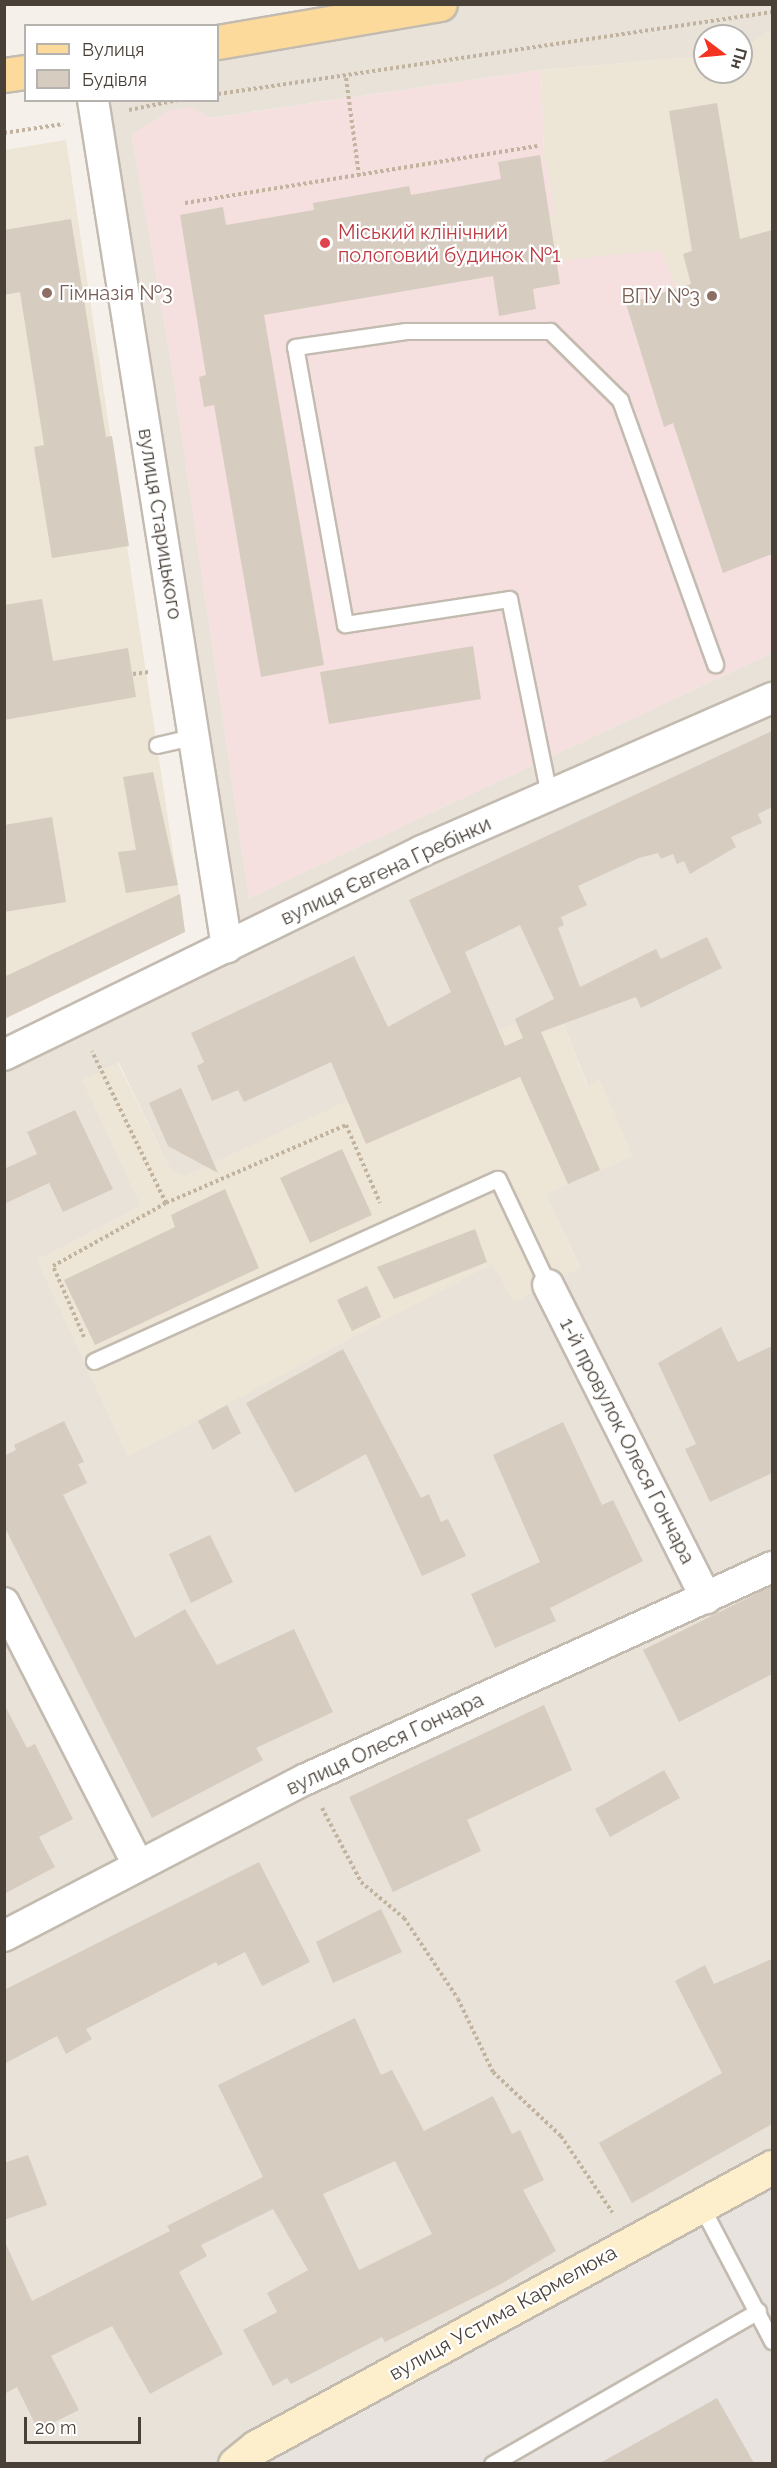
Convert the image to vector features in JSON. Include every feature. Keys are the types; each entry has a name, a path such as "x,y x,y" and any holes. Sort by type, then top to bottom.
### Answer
{"main road":[{"path":"219,42 440,4"},
{"path":"4,75 24,72"}],"street":[{"name":"вулиця Старицького","path":"93,102 227,947"},
{"name":"вулиця Євгена Гребінки","path":"4,1055 549,795 772,698"},
{"name":"1-й провулок Олеся Гончара","path":"548,1285 706,1598"},
{"name":"вулиця Олеся Гончара","path":"4,1936 138,1864 306,1779 772,1567"},
{"path":"4,1603 138,1864"},
{"name":"вулиця Устима Кармелюка","path":"235,2463 256,2447 700,2204 772,2167"}],"lane":[{"path":"549,795 509,599 345,624 295,347 406,332 550,331 620,400 715,664"},
{"path":"157,745 194,738"},
{"path":"94,1361 389,1225 498,1179 548,1285"},
{"path":"700,2204 772,2341"},
{"path":"492,2463 758,2311"}],"path":[{"path":"219,94 346,78 772,12"},
{"path":"346,78 359,176"},
{"path":"185,203 537,146"},
{"path":"80,1019 100,1071 166,1203"},
{"path":"94,1361 53,1266 166,1203 346,1125 389,1225"},
{"path":"306,1779 361,1881 404,1918 458,1999 493,2073 561,2136 632,2242"}],"shaded area":[{"path":"450,5 772,5 772,30 753,42 753,24 693,24 693,57 541,70 210,118 191,107 132,134 172,368 249,898 772,653 772,2170 241,2463 5,2464 5,1057 230,949 94,102 219,102 219,43","holes":["556,1005 588,1087 599,1080 632,1156 545,1194 580,1267 492,1263 128,1456 38,1260 141,1206 100,1071 119,1063 171,1171 184,1177"]},
{"path":"772,30 772,555 747,489 695,492 673,423 664,427 626,304 557,262 549,216 554,215 544,154 541,70 693,57 693,84 753,84 753,42"},
{"path":"541,70 544,154 555,215 549,217 557,261 661,250 676,288 626,304 664,426 673,423 695,492 739,477 747,489 772,555 772,653 249,898 172,368 132,134 171,110 191,107 211,118"},
{"path":"66,140 185,932 5,1019 5,150"},
{"path":"556,1005 587,1086 600,1080 633,1156 545,1194 580,1268 514,1302 492,1264 128,1456 38,1260 141,1206 82,1080 118,1063 171,1171 184,1176"},
{"path":"772,2170 772,2463 241,2464"}],"building":[{"name":"ВПУ №3","path":"717,103 740,239 772,230 772,554 723,573 673,423 664,427 626,304 691,284 683,254 692,251 669,111"},
{"path":"540,155 560,284 533,289 536,309 499,316 493,276 264,315 324,665 261,677 214,405 204,407 199,377 206,375 180,215 223,207 226,225 314,210 313,203 409,186 411,195 501,179 498,162"},
{"path":"71,219 106,437 112,436 129,546 52,558 34,447 44,445 20,292 4,295 4,230"},
{"path":"42,599 53,661 128,648 136,697 4,720 4,605"},
{"path":"473,646 481,699 329,724 320,672"},
{"path":"772,731 772,807 758,814 762,823 731,837 736,847 690,874 684,861 677,864 673,854 661,859 658,853 639,858 578,886 587,905 561,917 564,925 558,928 580,987 656,949 661,959 707,937 722,968 641,1008 636,997 541,1032 600,1170 568,1184 520,1077 366,1144 331,1062 244,1102 238,1090 212,1101 197,1066 204,1062 191,1033 354,956 388,1027 451,992 409,900","holes":["520,925 554,999 515,1019 523,1038 505,1046 465,952"]},
{"path":"153,772 178,885 126,893 118,852 136,850 123,777"},
{"path":"52,817 66,902 4,912 4,825"},
{"path":"180,894 185,932 4,1019 4,977"},
{"path":"181,1088 218,1173 168,1146 149,1103"},
{"path":"75,1110 113,1189 63,1212 49,1183 4,1204 4,1169 37,1154 27,1132"},
{"path":"342,1149 372,1215 310,1243 280,1178"},
{"path":"225,1189 259,1268 95,1345 64,1280 175,1227 171,1215"},
{"path":"475,1229 487,1262 394,1299 377,1267"},
{"path":"367,1286 381,1317 352,1331 337,1300"},
{"path":"721,1327 738,1362 772,1346 772,1473 710,1502 685,1449 696,1444 658,1363"},
{"path":"343,1349 421,1498 429,1494 441,1522 448,1519 466,1556 422,1576 366,1454 295,1493 246,1403"},
{"path":"227,1405 241,1433 213,1450 198,1421"},
{"path":"64,1421 84,1462 78,1464 87,1483 63,1495 135,1638 185,1609 217,1665 294,1629 333,1712 256,1748 263,1760 152,1818 4,1526 4,1456 16,1450 14,1445"},
{"path":"563,1422 602,1505 613,1500 643,1561 550,1608 556,1621 495,1648 471,1594 540,1562 493,1455"},
{"path":"210,1535 233,1582 191,1603 169,1554"},
{"path":"772,1586 772,1674 679,1722 643,1650"},
{"path":"4,1704 27,1748 35,1744 73,1819 39,1837 55,1867 4,1894"},
{"path":"544,1705 572,1770 467,1820 481,1851 393,1892 349,1797"},
{"path":"664,1770 680,1798 610,1837 595,1809"},
{"path":"259,1862 310,1962 262,1986 245,1952 218,1966 216,1962 86,2029 92,2039 66,2054 57,2036 4,2064 4,1990"},
{"path":"381,1909 402,1952 333,1983 316,1942"},
{"path":"772,1959 772,2124 632,2203 599,2143 722,2073 675,1981 705,1965 714,1984"},
{"path":"355,2018 381,2075 392,2070 424,2131 493,2096 512,2134 520,2130 544,2180 523,2190 556,2251 501,2284 385,2342 382,2337 291,2384 287,2378 273,2386 243,2330 277,2312 267,2293 308,2270 273,2209 201,2245 207,2256 179,2272 223,2354 150,2394 112,2326 51,2356 79,2410 38,2430 17,2387 4,2394 4,2240 32,2301 170,2231 167,2226 263,2177 218,2085","holes":["395,2161 432,2234 359,2270 323,2194"]},
{"path":"28,2155 47,2205 4,2220 4,2163"},
{"path":"717,2398 754,2463 600,2463"}],"place":[{"name":"Міський клінічний пологовий будинок №1","path":"325,243"},
{"name":"Гімназія №3","path":"47,293"},
{"name":"ВПУ №3","path":"712,296"}]}
